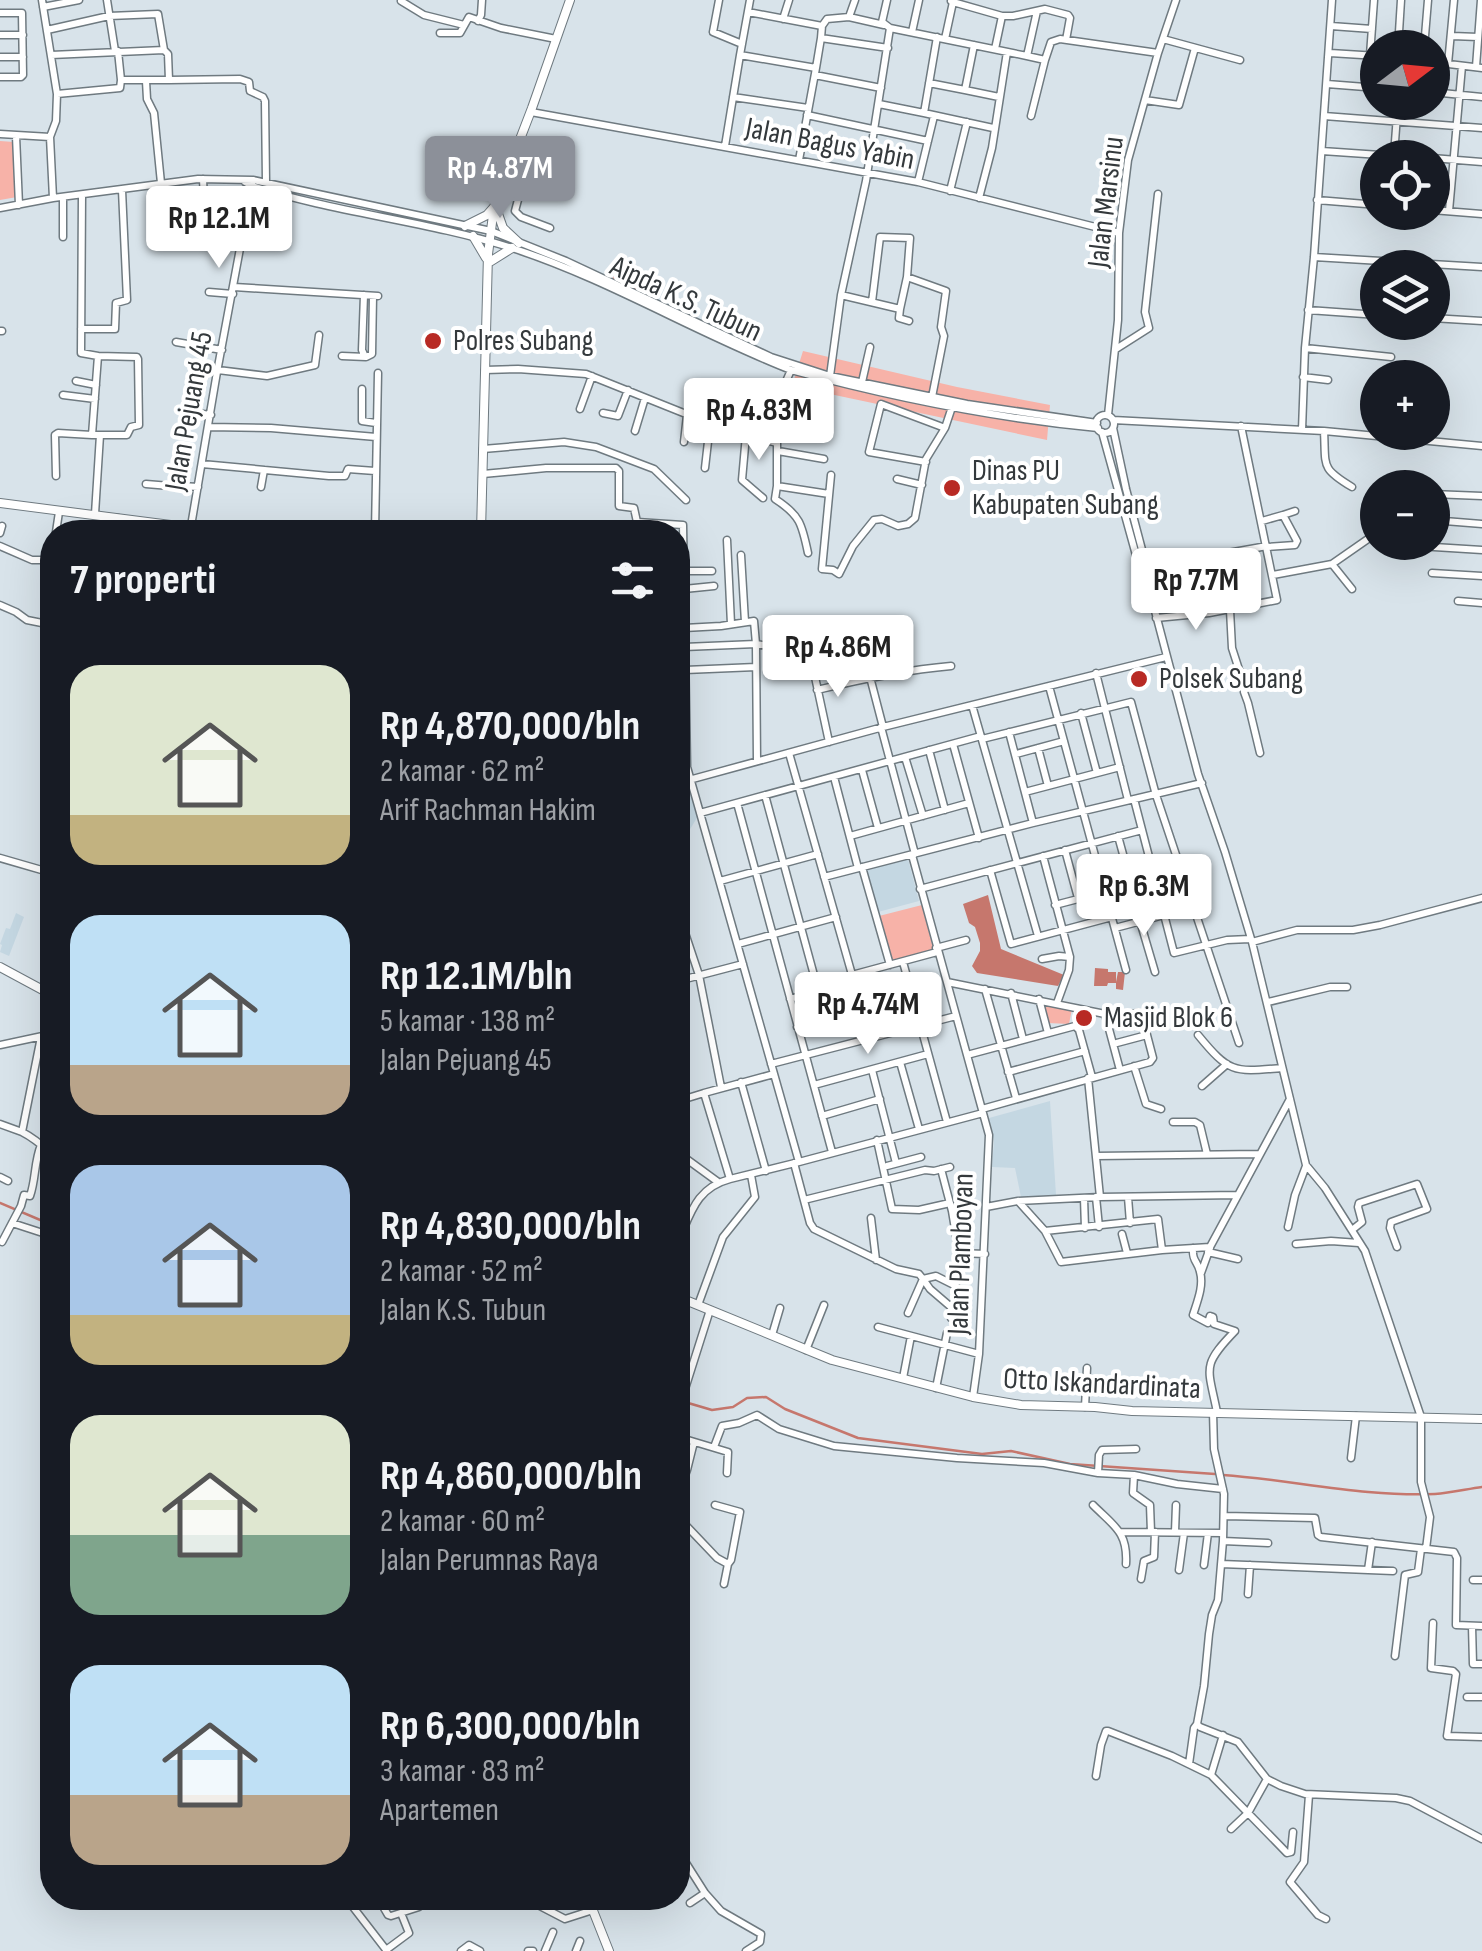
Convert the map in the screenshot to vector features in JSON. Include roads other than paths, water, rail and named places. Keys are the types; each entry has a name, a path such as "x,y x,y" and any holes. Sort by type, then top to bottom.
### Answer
{"main road":[{"path":"464,226 487,215 495,205 570,0"},
{"path":"482,520 488,263 495,205"},
{"path":"488,263 516,246 502,228 495,205"},
{"path":"472,236 488,263"},
{"path":"0,503 130,520"},
{"path":"0,967 40,989"},
{"name":"Otto Iskandardinata","path":"690,1302 832,1360 973,1398 1021,1405 1132,1411 1482,1418"},
{"path":"593,1910 609,1951"}],"street":[{"path":"53,198 50,136 56,121 57,94 43,4 78,0"},
{"path":"57,94 120,88 107,0"},
{"path":"478,21 482,0"},
{"path":"719,0 713,32 742,44"},
{"path":"725,146 750,0"},
{"path":"783,19 789,0"},
{"path":"850,18 855,0"},
{"path":"830,376 841,295 868,173 888,48 888,26 882,20 886,0"},
{"path":"912,32 920,0"},
{"path":"1302,430 1332,0"},
{"path":"1331,26 1372,30 1374,0"},
{"path":"1399,30 1400,0"},
{"path":"1426,30 1428,0"},
{"path":"1450,50 1454,0"},
{"path":"1450,64 1479,67 1481,0"},
{"path":"401,1 422,14 464,25"},
{"path":"924,114 952,1 1002,16 1045,9 1068,14 1066,40"},
{"name":"Jalan Marsinu","path":"1150,592 1111,421 1119,233 1128,160 1174,4"},
{"path":"1027,56 1037,11"},
{"path":"748,12 822,26"},
{"path":"0,13 22,14 24,35 22,76 0,78"},
{"path":"47,30 110,16 158,14 168,54 169,80"},
{"path":"995,50 1002,16"},
{"path":"440,32 458,33 468,17 556,39"},
{"path":"800,161 822,26 827,18 850,18 1045,60"},
{"path":"0,35 24,35"},
{"path":"1452,36 1478,38"},
{"path":"822,38 888,48"},
{"path":"1031,116 1051,42 1057,39 1158,54"},
{"path":"1163,39 1240,60"},
{"path":"966,90 974,45"},
{"path":"1145,100 1179,105 1196,48"},
{"path":"51,55 164,50"},
{"path":"979,198 992,148 1006,52"},
{"path":"1330,53 1360,55"},
{"path":"740,54 881,88"},
{"path":"0,56 24,57"},
{"path":"1450,194 1462,66"},
{"path":"121,80 249,82 250,90 265,100 266,182"},
{"path":"146,81 146,96 155,116 161,184"},
{"path":"929,83 1000,97"},
{"path":"1326,84 1360,87"},
{"path":"1450,94 1482,97"},
{"path":"734,97 928,141"},
{"path":"879,104 994,128"},
{"name":"Jalan Bagus Yabin","path":"531,112 918,182 1119,233"},
{"path":"918,182 934,116"},
{"path":"1324,116 1482,128"},
{"path":"950,191 966,122"},
{"path":"1395,140 1396,122"},
{"path":"0,134 50,136"},
{"path":"16,136 19,205"},
{"path":"1322,151 1360,153"},
{"path":"1452,160 1482,162"},
{"path":"509,170 556,190"},
{"path":"524,177 515,211 550,228"},
{"path":"203,179 205,222"},
{"path":"0,208 203,179 266,182 464,226 493,237"},
{"path":"250,182 310,203 493,237"},
{"name":"Jalan Pejuang 45","path":"193,520 250,182"},
{"path":"81,329 116,328 116,303 128,300 122,190"},
{"path":"1114,350 1149,328 1146,296 1158,194"},
{"path":"56,476 55,434 127,435 131,427 139,425 137,357 81,355 82,195"},
{"path":"62,198 62,237"},
{"path":"1317,200 1360,204"},
{"path":"1450,211 1482,214"},
{"path":"872,302 881,236 911,239 900,310 900,318 910,321"},
{"name":"Aipda K.S. Tubun","path":"493,237 791,370 829,382 952,407 1099,428"},
{"name":"Aipda K.S. Tubun","path":"516,246 566,261 771,356 830,376 1099,428"},
{"path":"1314,256 1360,260"},
{"path":"1450,266 1482,267"},
{"path":"907,277 946,291 941,327 944,336 932,397"},
{"path":"210,292 371,296 362,350 366,357 342,356"},
{"path":"841,295 900,310"},
{"path":"1308,310 1360,314"},
{"path":"1450,319 1482,321"},
{"path":"218,371 267,376 315,365 319,335"},
{"path":"176,342 222,350"},
{"path":"862,382 870,348"},
{"path":"1305,348 1392,358"},
{"path":"95,514 98,357"},
{"path":"485,370 572,371 592,376 710,424 824,459"},
{"path":"791,370 778,403 774,499 798,517 808,553"},
{"path":"375,520 378,373"},
{"path":"580,408 592,376"},
{"path":"1303,377 1328,380"},
{"path":"76,381 96,385"},
{"path":"362,389 362,420 376,423"},
{"path":"603,413 618,416 628,390"},
{"path":"63,395 95,398"},
{"path":"635,431 645,398"},
{"path":"926,462 869,452 880,404 945,428"},
{"path":"831,475 822,569 839,574 853,546 874,520 898,526 912,522 926,462 952,407"},
{"path":"188,412 211,415"},
{"path":"684,442 687,415"},
{"path":"1395,1656 1406,1575 1418,1572 1430,1517 1424,1496 1421,1416 1360,1243 1306,1165 1251,940 1099,428 1100,416 1111,421 1324,431 1482,446"},
{"path":"1099,428 1108,432 1111,421"},
{"path":"705,468 710,424"},
{"path":"1156,618 1210,614 1276,600 1241,426"},
{"path":"208,427 376,437"},
{"path":"1324,431 1329,473 1352,487"},
{"path":"746,435 742,480 763,498"},
{"path":"483,449 564,442 596,447 654,469 686,500"},
{"path":"202,464 329,476 344,476 348,469 376,471"},
{"path":"482,474 546,468 618,468 619,506 634,508 637,520"},
{"path":"262,487 264,470"},
{"path":"897,478 922,485"},
{"path":"146,484 170,486"},
{"path":"182,486 198,487"},
{"path":"776,486 830,494"},
{"path":"1450,495 1482,496"},
{"path":"1262,521 1295,511"},
{"path":"58,520 59,512"},
{"path":"1260,754 1232,648 1224,555 1296,543 1283,515"},
{"path":"1450,521 1482,524"},
{"path":"726,540 731,624"},
{"path":"1273,576 1332,564 1360,545"},
{"path":"0,546 32,560 40,559"},
{"path":"1450,548 1482,550"},
{"path":"740,555 745,622"},
{"path":"1332,564 1352,589"},
{"path":"1204,566 1210,614"},
{"path":"690,575 712,571"},
{"path":"1432,573 1482,576"},
{"path":"690,579 714,586"},
{"path":"1458,601 1482,603"},
{"path":"0,605 27,620 40,621"},
{"path":"690,627 754,621 757,762"},
{"path":"690,648 756,644 808,652 829,742"},
{"path":"812,663 854,654 860,680"},
{"path":"951,1318 952,1308 930,1290 919,1274 876,1260 814,1229 810,1223 772,1064 690,779 1166,657"},
{"path":"817,690 870,677 951,666"},
{"path":"690,670 756,667"},
{"path":"1096,673 1174,952 1296,930 1353,930 1482,898"},
{"name":"Jalan Plamboyan","path":"870,677 920,889 989,1142 980,1354 973,1398"},
{"path":"1048,686 1126,970"},
{"path":"700,813 929,750 1131,702 1156,795 1239,1043"},
{"path":"972,705 1038,936"},
{"path":"1081,713 1097,773"},
{"path":"1009,732 1034,823"},
{"path":"1016,754 1064,741"},
{"path":"953,744 979,838"},
{"path":"1038,748 1048,786"},
{"path":"929,750 945,810"},
{"path":"789,753 870,1038"},
{"path":"906,757 923,816"},
{"path":"1025,792 1120,767"},
{"path":"862,770 878,828"},
{"path":"834,777 890,965"},
{"path":"824,877 1202,783"},
{"path":"765,795 818,990"},
{"path":"737,803 832,1152"},
{"path":"850,836 970,804"},
{"path":"920,889 1142,830"},
{"path":"1118,836 1135,898"},
{"path":"1065,850 1078,898"},
{"path":"720,881 818,854"},
{"path":"1043,856 1070,958 1070,970 1057,1003"},
{"path":"0,858 40,870"},
{"path":"990,870 1011,944 1112,917"},
{"path":"1055,904 1104,892"},
{"path":"1108,905 1158,892"},
{"path":"1114,928 1164,915"},
{"path":"738,944 836,917"},
{"path":"1140,921 1155,972"},
{"path":"790,999 966,940"},
{"path":"690,948 722,1088"},
{"path":"1042,958 1070,958"},
{"path":"903,962 947,1122"},
{"path":"690,978 743,964"},
{"path":"690,1215 702,1194 719,1182 947,1122 1153,1060 1140,1013 1105,1014 946,982"},
{"path":"1268,1002 1330,987 1347,987"},
{"path":"986,989 1016,1099"},
{"path":"1012,993 1023,1038"},
{"path":"797,1027 912,995"},
{"path":"1039,999 1048,1032"},
{"path":"1105,1014 1120,1070"},
{"path":"772,1064 956,1016"},
{"path":"967,1055 1072,1026 1078,1028 1090,1078 1099,1227"},
{"path":"1113,1044 1147,1035"},
{"path":"1198,1035 1227,1064 1241,1071 1282,1068"},
{"path":"0,1045 40,1037"},
{"path":"22,1132 40,1042"},
{"path":"1008,1072 1085,1051"},
{"path":"814,1085 928,1054"},
{"path":"900,1062 919,1129"},
{"path":"1202,1086 1227,1064"},
{"path":"1134,1066 1146,1104 1160,1109"},
{"path":"872,1070 896,1163"},
{"path":"690,1097 774,1074"},
{"path":"741,1082 766,1171"},
{"path":"704,1093 730,1180"},
{"path":"1189,1764 1212,1615 1218,1600 1223,1537 1223,1487 1214,1445 1215,1412 1209,1382 1212,1358 1235,1332 1214,1324 1210,1316 1208,1323 1193,1312 1209,1250 1290,1098"},
{"path":"822,1116 880,1099"},
{"path":"1173,1122 1200,1124 1207,1154"},
{"path":"0,1124 40,1142"},
{"path":"876,1140 894,1210 919,1210 950,1202"},
{"path":"2,1242 24,1195 30,1196 40,1149"},
{"path":"1096,1156 1260,1154"},
{"path":"887,1166 921,1157"},
{"path":"690,1161 719,1182"},
{"path":"1288,1227 1306,1165"},
{"path":"804,1200 945,1168 959,1253 985,1254"},
{"path":"698,1306 723,1238 754,1197 751,1174"},
{"path":"1352,1230 1362,1222 1360,1202 1417,1184 1426,1209 1391,1222 1397,1247"},
{"path":"986,1207 1018,1201 1098,1197 1239,1195"},
{"path":"1128,1197 1130,1223"},
{"path":"1084,1198 1085,1228"},
{"path":"1018,1201 1045,1230 1060,1262 1193,1248 1238,1260"},
{"path":"871,1218 876,1260"},
{"path":"1045,1230 1159,1219 1162,1250"},
{"path":"12,1222 40,1232"},
{"path":"1122,1234 1128,1253"},
{"path":"1296,1244 1331,1240 1360,1243"},
{"path":"1193,1248 1194,1262 1201,1274"},
{"path":"923,1279 936,1276 956,1286"},
{"path":"908,1313 923,1279"},
{"path":"806,1351 824,1305"},
{"path":"771,1336 780,1308"},
{"path":"690,1364 710,1310"},
{"path":"878,1326 980,1354"},
{"path":"936,1388 947,1334"},
{"path":"903,1378 911,1336"},
{"path":"1084,1407 1087,1368"},
{"path":"1352,1458 1356,1415"},
{"path":"714,1447 722,1426 751,1416 834,1446 1044,1463 1178,1484 1223,1487"},
{"path":"690,1441 729,1453 727,1473"},
{"path":"690,1458 694,1442"},
{"path":"1098,1470 1102,1450 1136,1449"},
{"path":"1134,1475 1132,1493 1150,1506 1153,1532 1154,1556 1144,1563 1141,1579"},
{"path":"715,1505 740,1512 724,1584"},
{"path":"1092,1505 1120,1532 1126,1544 1126,1564"},
{"path":"1176,1505 1179,1570"},
{"path":"1224,1516 1315,1518 1321,1537 1454,1552 1456,1624 1482,1626"},
{"path":"690,1530 716,1558 728,1564"},
{"path":"1120,1532 1208,1533 1268,1543"},
{"path":"1204,1564 1208,1533"},
{"path":"1368,1570 1372,1542"},
{"path":"1221,1564 1393,1571"},
{"path":"1248,1594 1250,1565"},
{"path":"1472,1580 1482,1580"},
{"path":"1433,1623 1432,1668 1454,1671 1456,1676 1447,1736 1482,1737"},
{"path":"1472,1626 1473,1664 1482,1664"},
{"path":"1466,1697 1482,1698"},
{"path":"1198,1724 1238,1742 1268,1779 1309,1794 1396,1798 1482,1839"},
{"path":"1096,1776 1100,1746 1107,1730 1211,1776 1284,1852 1291,1852 1294,1832"},
{"path":"1211,1776 1223,1735"},
{"path":"1231,1829 1248,1814 1268,1779"},
{"path":"1309,1794 1304,1862 1290,1882 1326,1920"},
{"path":"690,1870 724,1914 761,1934 760,1942 746,1951"},
{"path":"690,1902 704,1893"},
{"path":"355,1910 386,1950 410,1934 402,1913"},
{"path":"385,1910 389,1916 410,1910"},
{"path":"548,1910 565,1919 593,1910"},
{"path":"546,1951 553,1932"},
{"path":"576,1951 580,1941"},
{"path":"461,1951 468,1945 478,1951"}],"waterway":[{"path":"0,1203 40,1220"},
{"path":"690,1404 712,1410 733,1407 747,1398 766,1397 785,1409 858,1438 982,1454 1011,1451 1070,1464 1215,1474"},
{"path":"1223,1475 1408,1494 1482,1487"}],"place":[{"name":"Polres Subang","path":"433,341"},
{"name":"Dinas PU Kabupaten Subang","path":"952,488"},
{"name":"Polsek Subang","path":"1139,679"},
{"name":"Masjid Blok 6","path":"1084,1018"}]}
